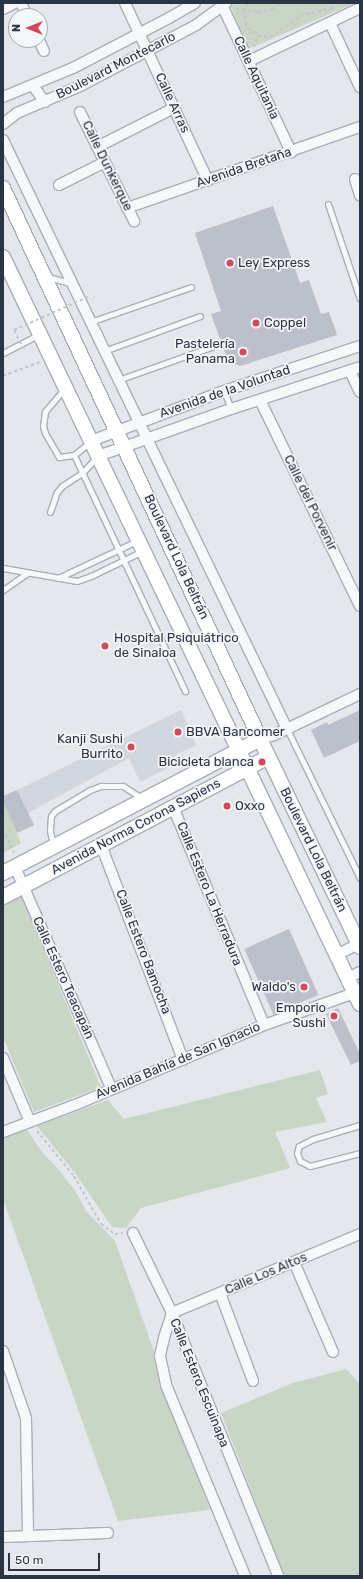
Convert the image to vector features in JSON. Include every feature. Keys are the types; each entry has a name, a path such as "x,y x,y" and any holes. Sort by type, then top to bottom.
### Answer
{"main road":[{"name":"Boulevard Lola Beltrán","path":"3,188 268,757 360,945"},
{"name":"Boulevard Lola Beltrán","path":"3,257 52,357 246,768 337,955 354,975 358,996"},
{"name":"Avenida Norma Corona Sapiens","path":"12,868 260,739"},
{"name":"Avenida Norma Corona Sapiens","path":"3,896 268,757"}],"street":[{"path":"3,9 15,3"},
{"name":"Calle Arras","path":"125,3 208,181"},
{"name":"Boulevard Montecarlo","path":"3,97 33,86 72,68 139,34 195,3"},
{"name":"Boulevard Montecarlo","path":"3,124 17,113 80,86 196,25 223,4"},
{"name":"Calle Aquitania","path":"223,4 291,152"},
{"path":"249,61 360,8"},
{"path":"330,23 360,87"},
{"path":"33,86 45,102"},
{"path":"97,147 174,108"},
{"name":"Calle Dunkerque","path":"80,112 134,221"},
{"name":"Avenida Bretaña","path":"127,208 360,127"},
{"path":"3,140 287,729"},
{"path":"59,185 105,162"},
{"path":"355,179 360,195"},
{"name":"Avenida de la Voluntad","path":"91,441 224,391 360,346"},
{"name":"Avenida de la Voluntad","path":"98,456 231,409 360,367"},
{"path":"350,371 360,392"},
{"name":"Calle del Porvenir","path":"260,400 360,606"},
{"path":"260,739 274,735 360,694"},
{"path":"268,757 274,735"},
{"name":"Calle Estero La Herradura","path":"173,807 264,1025"},
{"name":"Calle Estero Bamocha","path":"101,845 143,951 183,1060"},
{"name":"Calle Estero Teacapán","path":"12,868 22,886 111,1088"},
{"path":"337,955 360,945"},
{"name":"Avenida Bahía de San Ignacio","path":"3,1132 183,1060 264,1025 358,996"},
{"path":"3,1058 30,1122"},
{"path":"133,1233 172,1313"},
{"name":"Calle Los Altos","path":"172,1313 360,1234"},
{"path":"294,1262 333,1352"},
{"path":"220,1293 253,1381"},
{"name":"Calle Estero Escuinapa","path":"172,1313 160,1356 166,1385 245,1576"},
{"name":"Calle Estero Escuinapa","path":"172,1313 278,1576"},
{"path":"3,1351 26,1418 28,1536"},
{"path":"3,1537 108,1533"}],"lane":[{"path":"328,204 360,299"},
{"path":"44,277 72,283"},
{"path":"90,322 190,287"},
{"path":"104,351 200,316"},
{"path":"3,353 40,334"},
{"path":"118,380 211,347"},
{"path":"66,387 45,412 43,426 59,457 74,455 91,441"},
{"path":"224,391 231,409"},
{"path":"74,455 186,691"},
{"path":"50,512 62,486 82,473 98,456"},
{"path":"58,578 119,550 141,545"},
{"path":"3,568 70,580 83,580 124,560 141,545"},
{"path":"3,590 27,572"},
{"path":"287,729 360,878"},
{"path":"53,847 50,830 51,816 55,811 90,790 101,786 123,786 144,800"},
{"path":"360,1125 313,1139 299,1146 297,1153 300,1161 310,1166 360,1152"}],"path":[{"path":"248,3 244,10 247,28 258,36 271,37 300,16 332,8 338,3"},
{"path":"223,4 258,12 273,9 282,3"},
{"path":"24,350 14,330 90,296"},
{"path":"3,376 52,357"},
{"path":"3,828 12,868"},
{"path":"30,1122 74,1176 101,1224 115,1234 133,1233"}],"shaded area":[{"path":"181,710 196,745 175,755 178,763 140,782 129,758 28,813 17,790"}],"green space":[{"path":"234,3 355,3 248,49 231,6"},
{"path":"3,802 21,843 3,853"},
{"path":"21,895 101,1087 34,1112 3,1037 3,904"},
{"path":"320,1070 328,1094 316,1098 327,1122 275,1132 290,1168 141,1208 126,1228 112,1227 75,1173 37,1126 108,1100 124,1119"},
{"path":"27,1130 42,1152 60,1171 76,1192 86,1211 115,1241 210,1510 118,1521 3,1199 3,1138"},
{"path":"346,1369 360,1384 360,1575 284,1576 221,1413 293,1383"}],"building":[{"path":"273,206 300,283 309,280 321,314 329,312 337,335 240,366 232,363 227,358 211,314 221,311 195,233"},
{"path":"360,710 360,741 324,758 311,730 327,722 328,725"},
{"path":"17,790 34,825 17,833 3,802 3,796"},
{"path":"289,929 318,995 274,1015 244,949"},
{"path":"338,1008 360,1054 360,1061 351,1065 326,1014"}],"place":[{"name":"Ley Express","path":"230,263"},
{"name":"Coppel","path":"256,323"},
{"name":"Pastelería Panama","path":"243,352"},
{"name":"Hospital Psiquiátrico de Sinaloa","path":"105,646"},
{"name":"BBVA Bancomer","path":"178,732"},
{"name":"Kanji Sushi Burrito","path":"131,747"},
{"name":"Bicicleta blanca","path":"262,762"},
{"name":"Oxxo","path":"227,806"},
{"name":"Waldo's","path":"304,987"},
{"name":"Emporio Sushi","path":"334,1016"}]}
